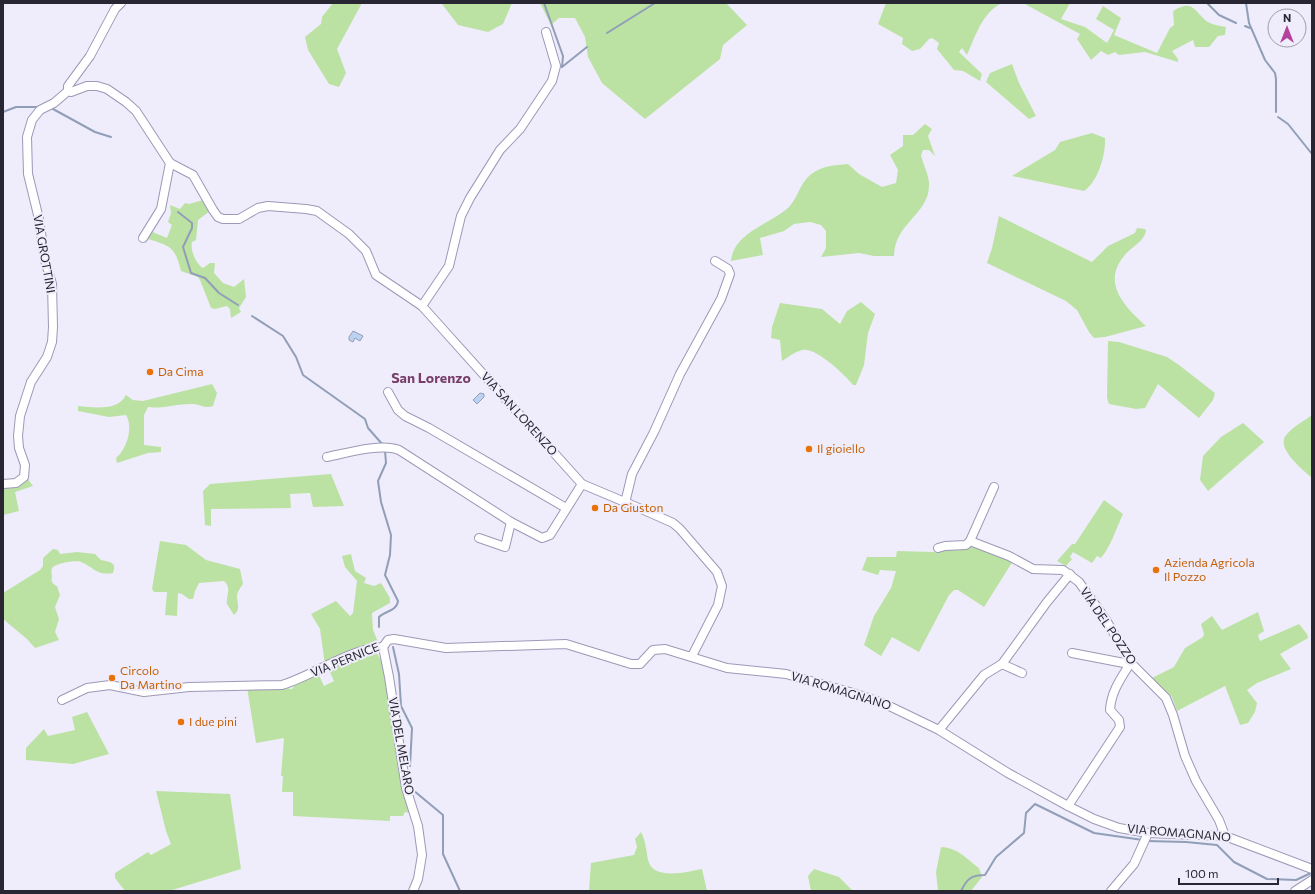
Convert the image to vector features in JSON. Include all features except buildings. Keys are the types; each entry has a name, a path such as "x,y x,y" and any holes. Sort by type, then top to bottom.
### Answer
{"street":[{"path":"68,90 68,86 90,56 115,9 121,3"},
{"path":"422,306 449,266 461,216 470,198 500,150 520,129 552,81 556,66 546,32"},
{"name":"VIA SAN LORENZO","path":"68,90 71,92 87,86 97,86 106,89 126,102 136,111 170,163 193,175 213,210 223,219 239,219 258,208 268,206 317,211 360,243 366,251 376,275 422,306 582,484 673,523 680,529 717,572 722,592 692,656"},
{"name":"VIA GROTTINI","path":"3,484 16,483 24,477 25,465 19,448 18,436 20,416 31,382 47,357 52,342 52,284 45,260 39,219 28,174 27,137 32,120 40,110 54,103 68,90"},
{"path":"143,238 161,209 170,163"},
{"path":"625,502 632,474 654,432 680,374 721,299 730,274 728,269 716,261"},
{"path":"388,392 398,410 405,416 429,428 566,508"},
{"path":"327,457 391,447 399,450 511,522 542,538 547,538 550,535 582,484"},
{"path":"938,548 945,546 966,545 970,542 994,487"},
{"path":"479,538 506,547 511,522"},
{"name":"VIA DEL POZZO","path":"970,542 1009,556 1033,569 1055,568 1063,570 1079,582 1106,620 1131,662 1166,698 1173,715 1185,756 1196,781 1219,820 1225,836"},
{"path":"939,730 984,676 1002,664 1047,602 1070,574"},
{"name":"VIA PERNICE","path":"62,700 87,688 110,685 144,692 189,687 282,685 297,680 339,660 383,645 394,639 446,648 566,644 631,664 640,664 653,650 658,648 692,656"},
{"name":"VIA DEL MELARO","path":"383,645 406,788 418,826 422,855 418,879 413,891"},
{"path":"1072,653 1124,663 1131,662"},
{"name":"VIA ROMAGNANO","path":"692,656 727,668 799,677 883,703 939,730 1008,773 1068,806 1094,819 1145,837 1225,836 1312,869"},
{"path":"1068,806 1120,727 1119,720 1110,710 1110,704 1112,693 1131,662"},
{"path":"1002,664 1022,672"},
{"path":"1111,891 1134,864 1145,837"},
{"path":"1295,891 1312,880"}],"green space":[{"path":"333,3 362,3 337,49 346,73 339,87 329,84 308,50 305,37 321,24 322,17"},
{"path":"439,3 512,3 503,24 488,32 458,25 442,4"},
{"path":"540,3 726,3 747,25 723,45 720,59 645,119 602,83 588,57 585,37 575,18 559,18 551,25"},
{"path":"886,3 1002,3 989,13 980,25 967,55 962,48 959,52 982,74 980,81 963,71 954,70 937,49 939,43 932,38 929,39 920,49 912,51 902,44 903,38 878,24"},
{"path":"1023,3 1070,3 1061,19 1085,27 1107,43 1114,30 1096,19 1103,6 1121,18 1114,35 1157,53 1170,28 1174,25 1173,11 1184,6 1194,9 1209,23 1226,27 1225,35 1218,36 1209,47 1195,47 1193,40 1172,51 1178,59 1178,62 1145,52 1119,55 1115,52 1108,55 1101,51 1091,60 1077,39 1080,34"},
{"path":"1012,64 1019,83 1036,116 1029,119 986,82 990,73"},
{"path":"925,124 932,129 928,136 935,156 929,150 923,150 921,155 929,182 928,193 925,203 900,234 896,244 894,256 874,256 859,253 821,257 826,248 826,231 821,225 810,222 794,224 784,231 760,238 763,255 731,261 738,243 745,236 788,208 794,201 807,178 814,172 823,168 848,164 859,174 882,187 896,183 898,170 890,155 903,146 903,135 913,135"},
{"path":"1092,133 1105,138 1105,145 1097,174 1089,187 1084,191 1012,176 1055,150 1060,142"},
{"path":"203,200 210,211 198,220 196,240 192,242 193,253 200,266 203,268 210,263 215,263 214,273 223,283 234,287 244,279 246,297 239,308 241,312 231,318 230,309 227,306 215,309 211,308 198,277 181,271 177,257 171,249 148,239 150,231 167,238 172,225 168,222 171,213 170,205 180,209 185,203 189,204"},
{"path":"999,216 1092,262 1108,246 1135,233 1137,228 1145,229 1145,235 1124,256 1118,266 1115,276 1119,295 1124,303 1146,326 1105,337 1094,338 1077,310 1066,301 987,263"},
{"path":"861,302 875,314 868,333 864,365 856,385 853,385 837,368 829,362 808,350 799,351 782,361 780,340 771,338 772,327 780,303 822,309 840,324 847,311"},
{"path":"1108,341 1119,342 1167,357 1215,393 1213,400 1199,418 1158,384 1145,408 1136,409 1109,404 1107,398"},
{"path":"212,384 217,393 213,406 206,407 188,404 148,407 144,415 144,445 161,447 161,452 148,453 117,463 116,458 123,450 128,438 129,426 126,415 109,417 78,411 78,406 104,407 117,404 126,395 133,400 143,401"},
{"path":"1312,415 1312,478 1291,458 1284,445 1284,439 1293,428"},
{"path":"1243,423 1264,442 1208,491 1200,480 1203,456 1221,437"},
{"path":"331,474 344,506 313,507 310,493 290,494 291,508 211,509 211,526 205,525 203,491 210,484"},
{"path":"27,478 33,486 15,492 19,511 3,515 3,487 9,488"},
{"path":"1104,500 1123,514 1111,543 1105,553 1101,558 1097,556 1092,563 1073,552 1070,557 1072,559 1066,566 1057,561 1072,544 1075,544"},
{"path":"160,541 186,545 206,560 240,569 243,584 237,594 238,608 236,613 234,615 227,604 228,586 224,581 199,583 193,599 189,599 178,593 177,616 165,615 167,592 154,592 152,589"},
{"path":"971,545 1013,561 984,607 958,590 954,590 949,595 919,652 892,637 881,656 864,645 874,616 891,588 896,571 880,570 878,575 862,570 867,557 896,557 897,551 933,552 943,548 970,548"},
{"path":"53,549 58,550 60,554 77,552 95,554 101,560 110,562 114,565 114,569 113,573 107,574 99,572 78,561 62,563 52,568 52,581 57,586 60,595 55,607 59,619 55,632 59,640 35,648 27,639 3,619 3,593 40,570 43,566 43,558"},
{"path":"351,554 355,571 366,578 364,583 374,586 381,583 390,598 390,603 372,613 373,630 378,642 325,665 320,629 311,614 336,601 350,616 353,613 357,581 345,567 342,556"},
{"path":"1258,612 1264,631 1258,635 1260,641 1299,624 1307,634 1308,638 1280,654 1291,669 1257,683 1247,690 1257,703 1255,712 1248,723 1240,725 1225,686 1177,711 1172,697 1152,678 1174,667 1185,648 1203,637 1204,634 1201,624 1212,616 1222,630"},
{"path":"374,651 380,658 385,670 397,756 410,813 405,812 403,816 390,816 390,821 293,816 293,792 282,792 283,776 281,776 284,738 256,743 247,687 289,686 289,689 292,689 296,683 318,673 324,686 334,681 328,668 333,669 334,666 339,665 340,662"},
{"path":"87,712 109,754 73,764 26,760 26,748 44,729 48,736 75,730 72,717"},
{"path":"156,791 230,794 241,869 169,891 125,891 115,878 115,873 148,852 151,855 171,844 166,831"},
{"path":"641,832 651,867 656,871 671,874 702,869 707,891 589,891 591,863 634,855 637,847 635,839"},
{"path":"941,847 953,849 962,854 979,868 982,877 971,891 938,891 936,872"},
{"path":"814,869 839,877 852,890 857,891 811,891 808,876"}],"water":[{"path":"353,331 363,336 360,341 355,338 353,342 349,340 349,337"},
{"path":"480,393 484,394 484,397 477,404 473,400"}],"waterway":[{"path":"544,3 563,56 562,67"},
{"path":"607,33 655,3"},
{"path":"1207,3 1219,15 1236,23"},
{"path":"1246,3 1249,23 1265,60 1275,73 1276,112"},
{"path":"1245,26 1250,28"},
{"path":"562,67 587,47"},
{"path":"3,112 16,107 39,107"},
{"path":"53,109 95,132 111,137"},
{"path":"1278,117 1288,124 1312,154"},
{"path":"178,212 192,223 192,228 183,247 191,273 205,278 219,293 238,305"},
{"path":"252,316 283,336 296,357 303,375 365,419 368,428 383,445"},
{"path":"379,627 379,617 393,609 398,601 385,575 390,555 391,535 381,502 378,481 386,463 385,451"},
{"path":"393,647 399,674 401,706 412,728 410,766"},
{"path":"413,790 443,815 443,854 460,891"},
{"path":"961,891 965,883 970,878 985,875 996,857 1024,833 1026,813 1035,804 1094,833 1143,840"},
{"path":"1147,841 1186,842 1217,845 1234,862 1267,879 1296,880 1311,873"}],"place":[{"name":"Da Cima","path":"150,372"},
{"name":"Il gioiello","path":"809,449"},
{"name":"Da Giuston","path":"595,508"},
{"name":"Azienda Agricola Il Pozzo","path":"1156,570"},
{"name":"Circolo Da Martino","path":"112,678"},
{"name":"I due pini","path":"181,722"}],"district":[{"name":"San Lorenzo","path":"431,378"}]}
